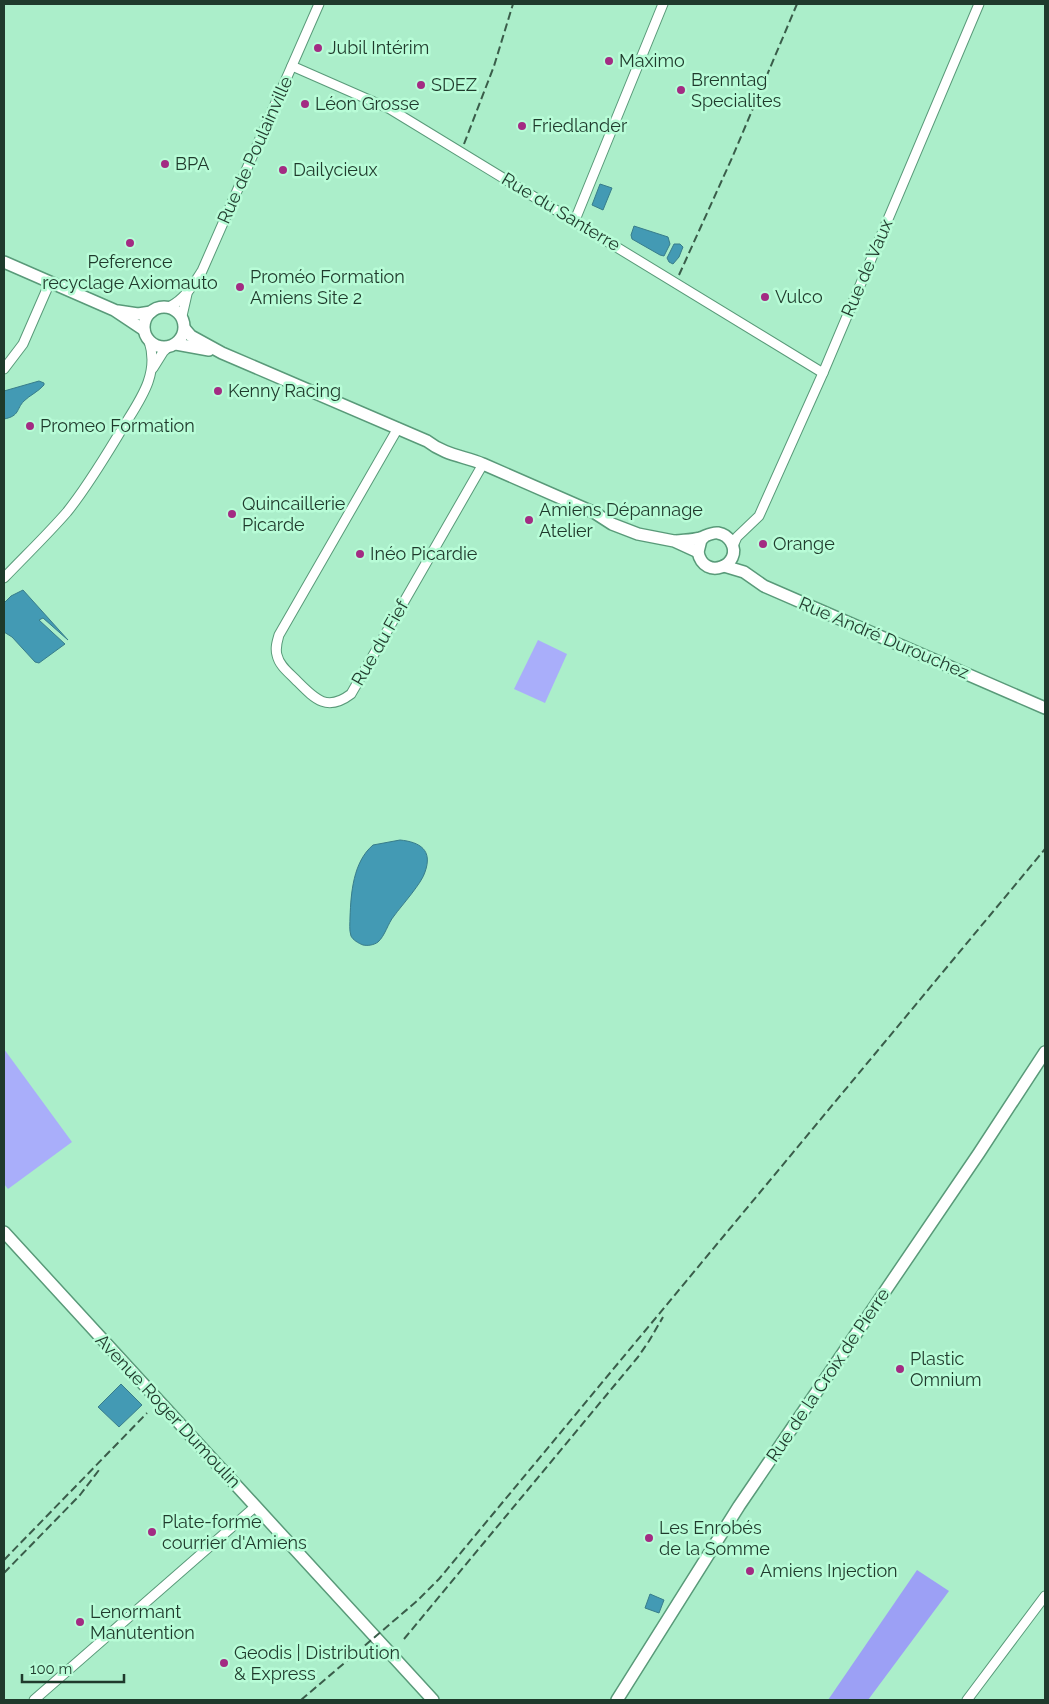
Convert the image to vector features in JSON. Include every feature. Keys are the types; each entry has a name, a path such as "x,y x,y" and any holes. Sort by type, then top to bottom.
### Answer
{"main road":[{"path":"4,262 114,310 144,330 149,341 161,347 172,345 181,340 185,329"},
{"path":"144,330 146,317 151,312 156,308 169,307 182,316 185,329 190,336 222,354 427,441 439,441 460,451 468,458 596,513 616,517 657,537 674,541 698,552"},
{"path":"114,310 138,314 151,312"},
{"path":"172,345 222,354"},
{"path":"674,541 714,533 724,535 731,542 744,572"},
{"path":"705,536 701,540 698,552 701,560 707,566 713,568 724,566 728,563 733,550"},
{"name":"Rue André Durouchez","path":"724,566 744,572 764,586 1045,708"},
{"name":"Rue de la Croix de Pierre","path":"617,1700 739,1506 952,1193 1045,1052"},
{"name":"Avenue Roger Dumoulin","path":"4,1232 433,1700"}],"street":[{"name":"Rue de Poulainville","path":"169,307 188,293 202,271 319,4"},
{"path":"574,220 663,4"},
{"name":"Rue de Vaux","path":"733,550 737,537 759,516 823,373 979,4"},
{"name":"Rue du Santerre","path":"292,66 390,109 823,373"},
{"path":"4,370 23,344 50,282"},
{"name":"Rue de Poulainville","path":"182,316 188,293"},
{"path":"4,578 68,511 102,464 148,385 153,368 153,356 149,341"},
{"path":"153,368 172,345"},
{"name":"Rue du Fief","path":"398,428 279,635 276,647 281,665 316,700 335,703 351,694 482,464"},
{"name":"Rue de Vaux","path":"724,535 747,526"},
{"path":"34,1700 256,1506"},
{"path":"967,1700 1045,1596"}],"shaded area":[{"path":"600,184 612,188 603,210 592,205"},
{"path":"634,226 668,237 670,244 664,256 632,239 631,235"},
{"path":"674,244 680,244 683,247 679,257 673,264 667,258"},
{"path":"39,381 44,383 44,385 24,401 13,416 4,419 4,391"},
{"path":"23,590 68,640 43,618 39,620 65,644 39,663 35,662 12,637 4,632 4,603 11,596"},
{"path":"538,640 567,654 545,703 514,689"},
{"path":"400,840 419,845 423,849 427,858 425,872 378,942 373,945 363,945 350,934 351,898 357,869 366,852 373,845"},
{"path":"4,1049 72,1142 8,1189 4,1184"},
{"path":"121,1384 142,1405 119,1427 98,1407"},
{"path":"917,1570 949,1591 868,1700 828,1700"},
{"path":"650,1594 664,1600 659,1613 645,1608"}],"railway":[{"path":"464,144 494,66 513,4"},
{"path":"679,275 732,158 797,4"},
{"path":"301,1700 417,1601 439,1579 1045,849"},
{"path":"404,1639 638,1357 663,1317"},
{"path":"4,1560 147,1413"},
{"path":"4,1573 80,1495 99,1470"}],"place":[{"name":"Jubil Intérim","path":"318,48"},
{"name":"Maximo","path":"609,61"},
{"name":"SDEZ","path":"421,85"},
{"name":"Brenntag Specialites","path":"681,90"},
{"name":"Léon Grosse","path":"305,104"},
{"name":"Friedlander","path":"522,126"},
{"name":"BPA","path":"165,164"},
{"name":"Dailycieux","path":"283,170"},
{"name":"Peference recyclage Axiomauto","path":"130,243"},
{"name":"Proméo Formation Amiens Site 2","path":"240,287"},
{"name":"Vulco","path":"765,297"},
{"name":"Kenny Racing","path":"218,391"},
{"name":"Promeo Formation","path":"30,426"},
{"name":"Quincaillerie Picarde","path":"232,514"},
{"name":"Amiens Dépannage Atelier","path":"529,520"},
{"name":"Orange","path":"763,544"},
{"name":"Inéo Picardie","path":"360,554"},
{"name":"Plastic Omnium","path":"900,1369"},
{"name":"Plate-forme courrier d'Amiens","path":"152,1532"},
{"name":"Les Enrobés de la Somme","path":"649,1538"},
{"name":"Amiens Injection","path":"750,1571"},
{"name":"Lenormant Manutention","path":"80,1622"},
{"name":"Geodis | Distribution & Express","path":"224,1663"}]}
